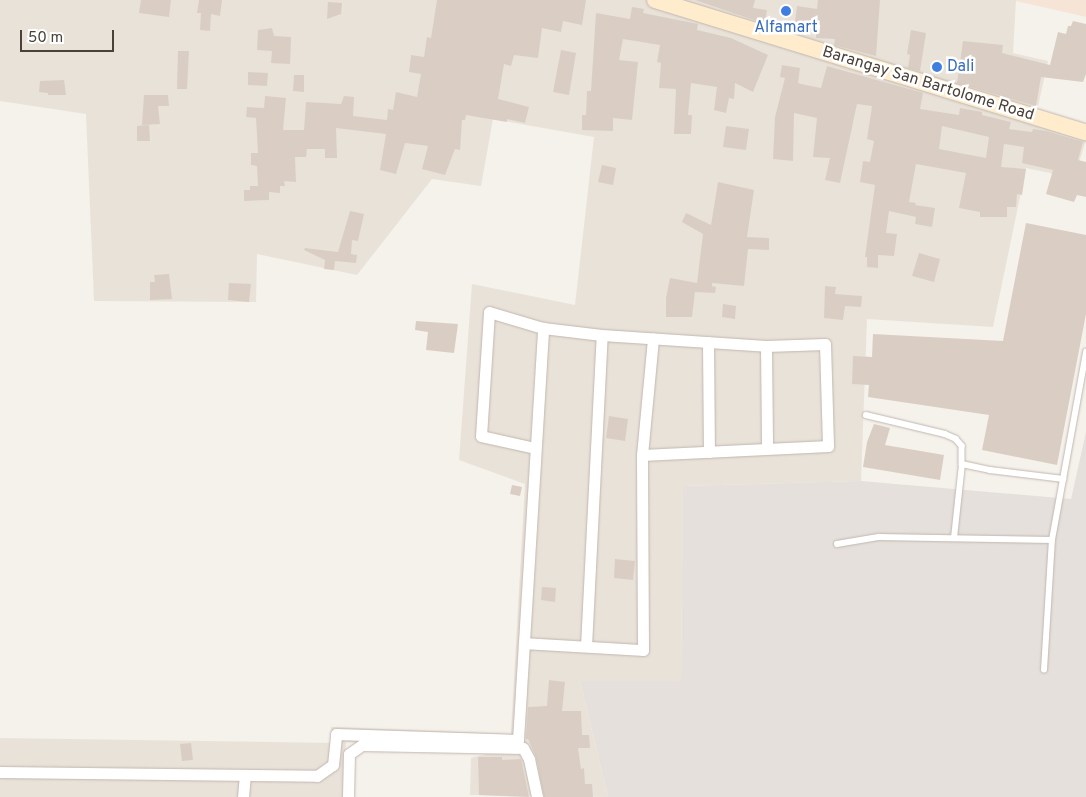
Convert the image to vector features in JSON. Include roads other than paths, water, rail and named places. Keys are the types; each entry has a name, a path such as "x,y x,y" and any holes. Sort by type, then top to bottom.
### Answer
{"street":[{"name":"Barangay San Bartolome Road","path":"655,0 1086,133"},
{"path":"535,448 480,436 489,312 543,328 602,335 766,346 825,344 828,446 767,447 642,455"},
{"path":"0,772 317,776 333,765 336,734 518,740 543,328"},
{"path":"586,646 602,335"},
{"path":"524,643 643,650 642,455 653,339"},
{"path":"708,342 708,452"},
{"path":"766,346 767,447"},
{"path":"348,797 349,754 362,745 523,748 529,759 537,797"},
{"path":"243,797 245,775"}],"lane":[{"path":"1044,670 1052,540 1086,352"},
{"path":"866,416 945,434 956,439 962,446 962,464 954,538"},
{"path":"962,464 990,470 1063,478"},
{"path":"837,544 879,537 1052,540"}],"place":[{"name":"Alfamart","path":"786,11"},
{"name":"Dali","path":"937,67"}]}
